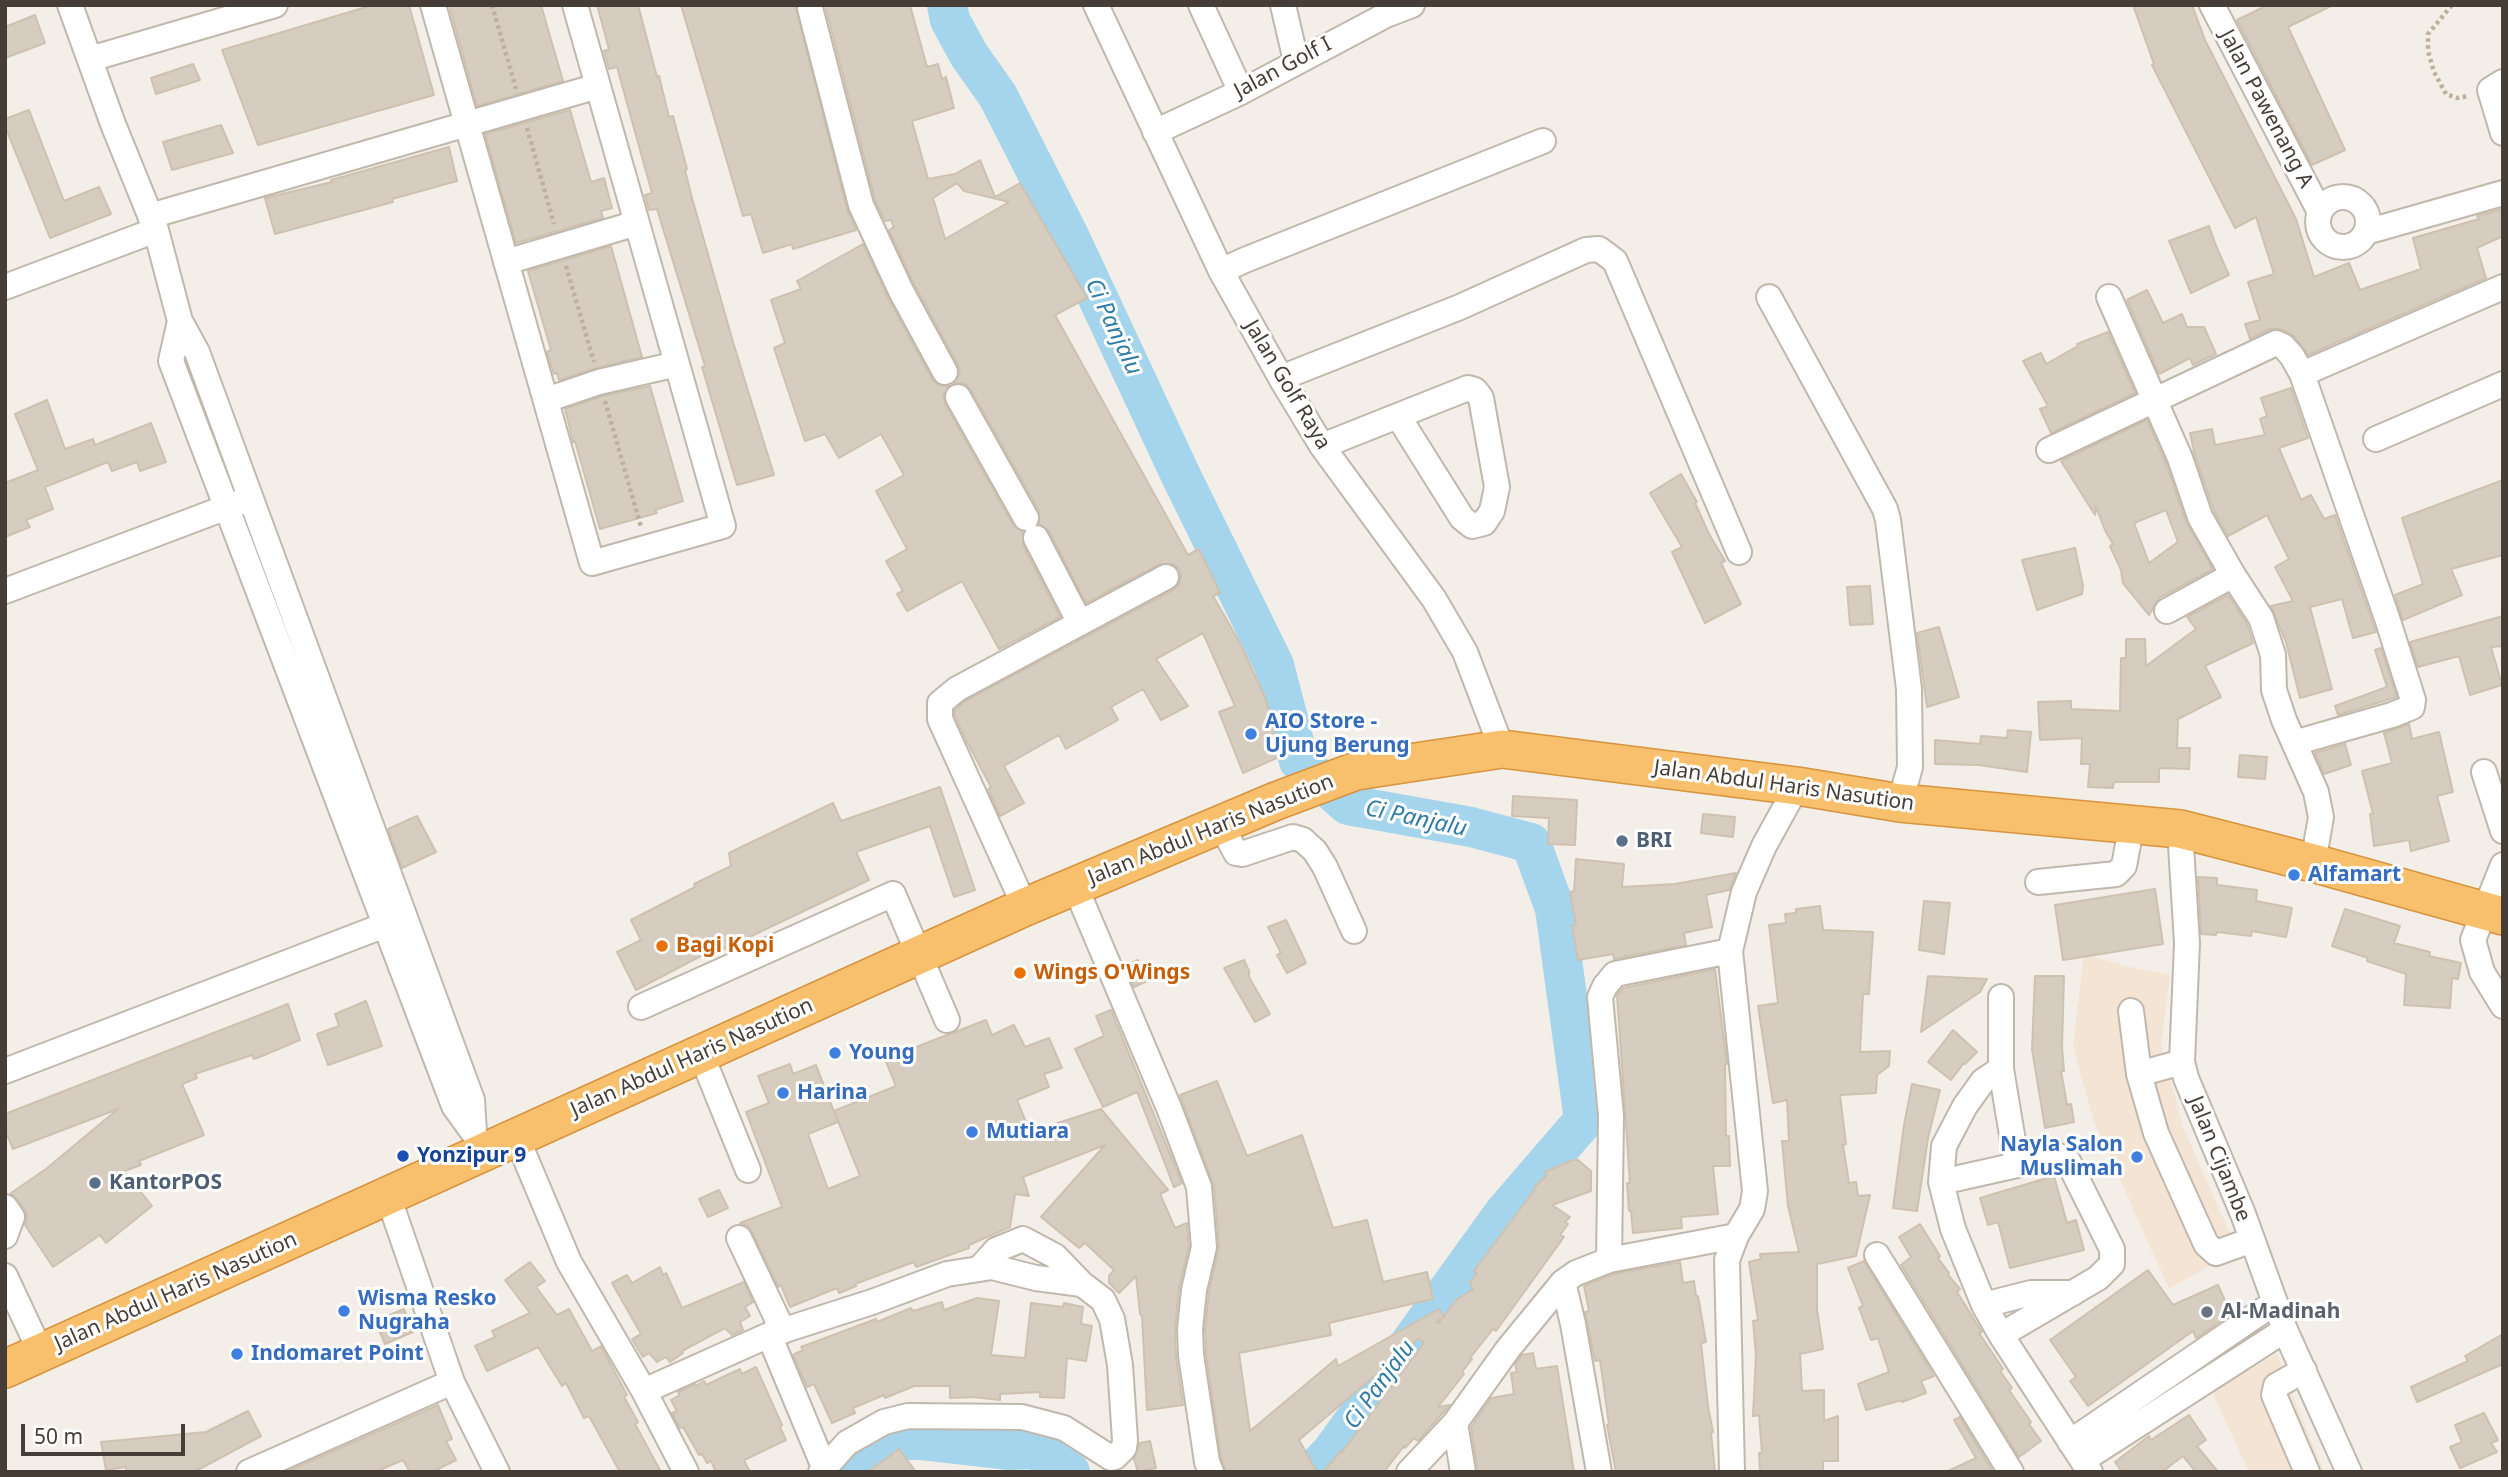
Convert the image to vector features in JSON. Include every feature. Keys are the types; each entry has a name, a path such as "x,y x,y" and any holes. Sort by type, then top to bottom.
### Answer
{"highway":[{"name":"Jalan Abdul Haris Nasution","path":"5,1369 388,1196 478,1142 516,1136 1025,907 1356,771 1502,749 1797,786 1900,803 2180,828 2493,914"}],"street":[{"path":"70,5 153,223 180,321 197,352 238,503 437,1031 472,1100 478,1142"},
{"path":"90,59 275,5"},
{"path":"433,5 592,564 723,526 575,5"},
{"name":"Jalan Golf Raya","path":"1096,5 1221,271 1322,446 1434,599 1465,652 1502,749"},
{"path":"1201,5 1241,92"},
{"path":"1283,5 1296,61"},
{"name":"Jalan Golf I","path":"1155,132 1241,92 1386,10 1412,5"},
{"name":"Jalan Pawenang A","path":"2213,6 2319,212 2332,199 2349,197 2363,207 2368,224 2366,232 2503,193"},
{"path":"810,8 861,205 901,291 945,372"},
{"path":"5,287 153,223 467,124 598,86"},
{"path":"2496,86 2503,133"},
{"path":"1221,271 1543,141"},
{"path":"506,262 637,223"},
{"path":"1282,380 1291,374 1460,307 1586,250 1599,249 1615,261 1739,552"},
{"path":"2302,374 2503,287"},
{"path":"2109,297 2179,458 2200,517 2261,618 2273,655 2274,690 2316,792 2321,817 2313,863"},
{"path":"1769,298 1885,509 1888,520 1909,689 1910,767 1900,803"},
{"path":"2049,450 2276,343 2292,356 2302,374 2413,700 2412,707 2392,715 2294,743"},
{"path":"546,400 599,382 677,364"},
{"path":"2376,439 2503,384"},
{"path":"1322,446 1468,388 1475,390 1481,398 1497,486 1492,511 1484,523 1472,526 1462,518 1398,416"},
{"path":"958,397 1080,623"},
{"path":"5,591 238,503"},
{"path":"2167,611 2233,575"},
{"path":"1025,907 940,719 940,703 957,689 1166,577"},
{"path":"2484,772 2503,831"},
{"path":"1732,1472 1727,1260 1736,1236 1752,1209 1755,1191 1730,951 1744,892 1763,846 1797,786"},
{"path":"2038,882 2116,874 2124,866 2132,823"},
{"path":"1221,825 1233,850 1242,854 1293,837 1303,840 1315,851 1325,867 1354,931"},
{"name":"Jalan Cijambe","path":"2180,828 2187,943 2182,1062 2198,1110 2252,1240 2274,1303 2349,1472"},
{"path":"2503,865 2493,914 2473,940 2475,955 2482,972 2503,1006"},
{"path":"1075,886 1170,1108 1199,1187 1204,1247 1194,1290 1190,1329 1191,1356 1211,1472"},
{"path":"641,1007 893,894 947,1020"},
{"path":"5,1071 395,921"},
{"path":"1609,1260 1611,1116 1600,998 1605,986 1615,974 1730,951"},
{"path":"2001,997 2001,1069 2017,1166"},
{"path":"2132,1011 2139,1074 2156,1133 2206,1244 2216,1254 2252,1240"},
{"path":"701,1054 748,1170"},
{"path":"2139,1074 2182,1062"},
{"path":"2001,1069 1983,1081 1965,1105 1944,1146 1941,1182 1953,1228 1984,1305 2081,1458 2274,1303"},
{"path":"516,1136 569,1262 644,1391 685,1472"},
{"path":"1941,1182 2063,1157 2068,1161 2112,1249 2112,1265 2098,1278 2001,1335"},
{"path":"388,1196 452,1382 497,1472"},
{"path":"5,1207 12,1217 5,1235"},
{"path":"1409,1472 1455,1423 1508,1349 1563,1282 1576,1273 1609,1260 1736,1236"},
{"path":"739,1238 776,1333 822,1469 847,1443 884,1422 908,1416 1022,1417 1064,1428 1111,1458 1120,1454 1125,1440 1120,1365 1112,1319 1103,1300 1082,1284 1055,1256 1023,1239 996,1250 979,1269"},
{"path":"1877,1255 2011,1472"},
{"path":"644,1391 776,1333 947,1274 992,1267 1036,1278 1082,1284"},
{"path":"1563,1282 1599,1472"},
{"path":"8,1288 41,1353"},
{"path":"1984,1305 2031,1293 2073,1293"},
{"path":"2169,1390 2285,1329"},
{"path":"2304,1370 2276,1387 2274,1395 2307,1472"},
{"path":"249,1472 452,1382"},
{"path":"1455,1423 1463,1472"}],"path":[{"path":"492,5 647,548"},
{"path":"2452,5 2428,34 2428,51 2434,72 2446,94 2457,98 2496,86"}],"shaded area":[{"path":"2084,954 2141,970 2170,974 2161,1045 2183,1127 2237,1250 2169,1289 2094,1121 2073,1047"},
{"path":"2277,1354 2324,1472 2249,1472 2212,1392"}],"building":[{"path":"373,5 409,5 434,95 258,145 222,50"},
{"path":"449,5 541,5 563,81 477,106"},
{"path":"597,5 638,5 669,117 673,116 692,198 774,475 737,485 702,367 705,366 657,209 649,210 645,195 652,193 617,67 609,69 604,51 609,49"},
{"path":"681,5 795,5 847,209 856,230 793,249 792,244 763,253 751,214 743,216"},
{"path":"825,5 910,5 927,67 938,64 942,79 946,77 954,108 912,121 928,179 955,174 980,160 995,197 1020,183 1087,298 1055,315 1188,555 1199,549 1220,593 1213,596 1240,643 1265,697 1281,756 1243,773 1219,712 1235,706 1203,633 1156,659 1188,706 1161,720 1143,689 1111,707 1118,720 1066,749 1059,735 1004,766 1024,803 1000,816 988,789 991,787 967,742 955,716 955,710 965,701 1173,590 1181,577 1179,569 1173,564 1160,564 1086,603 1049,531 1039,524 1039,511 971,390 965,384 954,383 960,373 958,365 914,284 889,230 894,227 891,220 885,221 875,200","holes":["957,183 964,191 1009,202 945,239 933,198"]},
{"path":"2133,5 2192,5 2205,40 2296,219 2314,277 2349,263 2360,290 2421,269 2413,238 2479,219 2477,216 2503,209 2503,236 2477,248 2486,278 2308,355 2294,336 2281,329 2270,329 2250,339 2245,324 2260,320 2248,282 2274,274 2256,217 2235,228 2152,65 2154,64"},
{"path":"2268,5 2333,5 2288,27 2345,150 2312,165 2237,20"},
{"path":"35,15 45,43 5,58 5,27"},
{"path":"193,64 200,80 156,94 151,78"},
{"path":"29,110 64,201 99,187 111,214 50,238 5,126 5,119"},
{"path":"570,110 591,182 604,178 612,208 601,211 603,218 516,243 485,134"},
{"path":"221,125 233,153 172,170 163,142"},
{"path":"449,147 457,181 392,199 393,202 275,234 265,198 332,182 331,180"},
{"path":"2209,226 2229,275 2191,293 2169,241"},
{"path":"863,244 888,298 932,379 938,385 949,386 943,396 945,404 1013,525 1023,532 1023,545 1060,617 999,649 962,581 907,611 897,594 903,591 886,561 907,549 876,491 904,475 881,434 839,458 825,434 805,441 774,348 785,343 771,300 801,289 797,281"},
{"path":"611,246 642,357 559,380 557,373 554,374 547,352 551,350 528,271"},
{"path":"2147,290 2163,323 2182,314 2187,327 2204,327 2216,354 2193,365 2190,358 2159,374 2127,300"},
{"path":"2108,332 2135,393 2051,433 2040,409 2048,406 2023,361 2041,353 2046,364 2078,346 2077,344"},
{"path":"650,386 683,501 655,510 657,513 600,529 565,409 603,396"},
{"path":"2291,388 2308,438 2279,448 2301,500 2311,495 2324,519 2335,515 2376,632 2353,638 2342,599 2310,607 2332,689 2300,698 2286,642 2271,606 2293,601 2275,567 2289,559 2267,515 2228,536 2214,511 2190,433 2212,429 2215,445 2265,435 2260,419 2267,416 2261,398"},
{"path":"47,400 65,449 93,439 95,445 151,423 166,462 140,471 137,462 112,471 108,462 45,487 53,509 26,520 30,527 5,537 5,483 38,470 15,414"},
{"path":"2147,420 2166,463 2186,522 2213,569 2159,598 2149,615 2123,583 2121,570 2110,546 2113,544 2096,507 2095,515 2061,461","holes":["2166,510 2178,542 2149,563 2134,523"]},
{"path":"1681,474 1725,561 1721,563 1741,604 1705,623 1672,552 1682,547 1650,493"},
{"path":"2503,480 2503,555 2451,569 2462,595 2403,620 2395,595 2423,584 2402,518"},
{"path":"2075,548 2083,586 2082,594 2037,610 2022,560"},
{"path":"1870,586 1873,624 1850,625 1847,587"},
{"path":"2228,595 2247,624 2253,643 2205,666 2221,697 2178,719 2177,748 2190,748 2189,769 2159,768 2159,782 2114,782 2113,788 2088,787 2090,764 2081,764 2082,738 2040,740 2038,702 2071,701 2071,709 2120,711 2121,658 2126,658 2126,639 2145,639 2146,666 2196,629 2187,617"},
{"path":"2503,616 2503,646 2491,647 2502,685 2470,695 2459,656 2418,667 2410,642"},
{"path":"1939,627 1959,697 1927,707 1917,633"},
{"path":"2381,648 2397,697 2338,715 2335,706 2387,687 2375,650"},
{"path":"2409,724 2412,739 2439,732 2453,792 2437,796 2449,841 2411,851 2409,840 2374,846 2370,814 2373,814 2362,771 2392,763 2384,733"},
{"path":"2008,730 2031,732 2027,772 1979,765 1935,764 1935,740 1980,744 1981,736 2007,738"},
{"path":"2345,744 2351,765 2324,774 2315,753"},
{"path":"2240,755 2267,757 2265,779 2238,777"},
{"path":"940,787 975,890 954,897 930,826 856,852 869,880 724,949 722,945 636,990 617,952 641,940 631,920 731,866 729,853 833,803 841,821"},
{"path":"1513,796 1577,800 1575,845 1548,844 1549,818 1512,816"},
{"path":"1703,814 1735,817 1733,837 1701,833"},
{"path":"417,816 436,852 402,868 388,829"},
{"path":"1576,859 1624,864 1622,887 1675,884 1736,873 1729,890 1706,895 1712,927 1684,933 1686,945 1614,959 1613,954 1578,960 1572,926 1576,925 1570,892 1574,891"},
{"path":"2198,877 2217,878 2217,885 2257,890 2256,901 2292,908 2286,937 2252,931 2251,936 2217,932 2216,935 2201,934"},
{"path":"2155,889 2163,944 2063,960 2055,905"},
{"path":"1924,901 1950,903 1944,954 1919,950"},
{"path":"1820,906 1823,930 1873,932 1869,994 1863,994 1860,1052 1890,1051 1889,1066 1877,1075 1876,1093 1840,1095 1846,1144 1843,1145 1849,1183 1856,1182 1858,1196 1870,1195 1856,1256 1817,1264 1817,1309 1823,1349 1800,1354 1802,1391 1824,1390 1824,1421 1838,1416 1838,1461 1823,1461 1823,1472 1760,1472 1759,1453 1762,1453 1759,1415 1753,1416 1756,1355 1753,1321 1758,1320 1749,1262 1761,1259 1760,1254 1799,1252 1788,1206 1782,1141 1789,1141 1787,1100 1773,1103 1758,1006 1778,1003 1769,925 1786,923 1785,914 1796,913 1796,909"},
{"path":"2345,909 2400,926 2394,943 2430,952 2429,956 2461,963 2458,979 2452,978 2450,1008 2404,1005 2406,974 2332,946"},
{"path":"1286,920 1306,963 1287,973 1277,955 1281,953 1268,927"},
{"path":"1138,960 1147,981 1134,987 1125,965"},
{"path":"1244,960 1249,977 1270,1014 1255,1022 1224,968"},
{"path":"1715,969 1727,1064 1726,1136 1729,1136 1730,1166 1713,1166 1718,1214 1681,1217 1682,1228 1633,1233 1627,1183 1630,1183 1617,995 1623,988"},
{"path":"1928,976 1987,979 1980,992 1921,1032"},
{"path":"2035,976 2064,976 2064,1071 2061,1071 2067,1105 2071,1104 2074,1122 2045,1128 2032,1049"},
{"path":"366,1001 382,1046 328,1065 317,1034 339,1026 335,1014"},
{"path":"288,1004 300,1040 254,1059 252,1055 195,1074 197,1078 182,1084 204,1135 139,1161 141,1165 124,1171 152,1206 106,1243 100,1235 53,1267 25,1225 27,1216 24,1208 11,1193 46,1169 118,1109 13,1149 5,1130 5,1114"},
{"path":"1111,1010 1182,1183 1174,1187 1137,1092 1103,1107 1075,1049 1104,1036 1096,1016"},
{"path":"986,1020 992,1035 1014,1025 1025,1047 1049,1038 1062,1068 1044,1074 1049,1087 1017,1100 1030,1132 1101,1109 1168,1190 1160,1194 1175,1228 1187,1223 1189,1246 1179,1288 1175,1329 1183,1405 1147,1410 1142,1316 1136,1276 1119,1293 1109,1283 1109,1276 1114,1270 1085,1243 1079,1248 1041,1217 1105,1145 1023,1177 1029,1196 1015,1194 1010,1227 969,1245 969,1248 916,1267 914,1262 855,1284 856,1286 839,1293 837,1288 790,1307 752,1232 748,1226 740,1223 782,1207 746,1112 769,1103 758,1076 790,1064 793,1074 816,1065 838,1122 808,1134 828,1189 860,1176 834,1111 896,1086 885,1059"},
{"path":"1953,1030 1977,1052 1951,1080 1928,1062"},
{"path":"1217,1081 1247,1156 1302,1135 1333,1228 1367,1220 1383,1282 1427,1272 1433,1299 1329,1323 1331,1335 1239,1353 1250,1431 1336,1359 1338,1366 1439,1309 1444,1317 1457,1299 1473,1290 1470,1282 1477,1273 1474,1271 1534,1187 1547,1175 1545,1172 1573,1160 1578,1160 1591,1171 1591,1191 1552,1205 1570,1217 1560,1235 1564,1237 1496,1331 1493,1329 1470,1358 1472,1359 1462,1372 1464,1374 1438,1407 1450,1405 1418,1441 1414,1438 1405,1448 1404,1446 1384,1472 1323,1472 1342,1452 1424,1343 1419,1338 1299,1440 1317,1472 1226,1472 1221,1458 1206,1354 1205,1329 1209,1292 1219,1246 1214,1186 1180,1095"},
{"path":"1912,1084 1940,1090 1928,1138 1917,1211 1893,1208"},
{"path":"2054,1176 2067,1223 2076,1220 2084,1250 2010,1268 1998,1222 1988,1225 1980,1198"},
{"path":"719,1190 728,1208 708,1217 699,1199"},
{"path":"1920,1224 1940,1256 1938,1258 1948,1275 1960,1289 1957,1292 1982,1332 1979,1333 2003,1369 2000,1371 2012,1388 2009,1390 2041,1441 2019,1457 1901,1265 1911,1257 1899,1237"},
{"path":"1864,1261 1934,1376 1921,1381 1926,1393 1902,1402 1866,1410 1858,1384 1889,1372 1878,1338 1871,1340 1859,1308 1863,1306 1848,1268"},
{"path":"530,1262 545,1281 536,1287 557,1315 569,1309 592,1351 601,1346 627,1395 624,1397 638,1422 635,1424 661,1472 620,1472 589,1416 584,1418 566,1383 562,1386 538,1347 487,1371 475,1346 495,1337 492,1331 530,1313 505,1280"},
{"path":"1680,1262 1683,1283 1694,1281 1706,1342 1701,1343 1713,1432 1715,1472 1616,1472 1607,1425 1600,1360 1595,1361 1585,1312 1589,1311 1584,1286 1613,1274"},
{"path":"660,1267 663,1275 666,1273 682,1308 744,1282 753,1302 745,1307 750,1316 740,1322 743,1330 732,1335 725,1328 682,1351 683,1353 670,1362 666,1357 657,1362 649,1353 643,1357 632,1339 641,1334 612,1283 627,1275 632,1283"},
{"path":"2148,1270 2173,1305 2218,1285 2231,1314 2196,1338 2193,1331 2088,1406 2070,1381 2076,1377 2050,1340"},
{"path":"977,1298 999,1301 991,1355 1025,1358 1031,1303 1063,1307 1064,1303 1083,1307 1081,1324 1092,1326 1086,1361 1067,1358 1064,1398 1040,1397 1040,1392 1000,1394 1000,1400 950,1398 950,1386 914,1386 853,1408 855,1413 832,1423 814,1384 807,1387 793,1355 803,1350 801,1347 911,1308 913,1311 942,1302 944,1310"},
{"path":"404,1309 413,1332 385,1344 375,1321"},
{"path":"2503,1334 2503,1364 2417,1402 2411,1387 2468,1361 2465,1356"},
{"path":"1533,1353 1536,1369 1557,1366 1574,1472 1478,1472 1471,1427 1491,1398 1514,1394 1511,1373 1517,1372 1515,1364 1522,1355"},
{"path":"756,1367 786,1440 744,1460 750,1472 716,1472 711,1461 707,1463 702,1454 699,1455 683,1427 680,1428 672,1413 677,1411 671,1400 680,1395 678,1392 695,1384 696,1386 704,1381 706,1385 740,1369 742,1374"},
{"path":"438,1405 452,1439 446,1441 456,1460 432,1472 410,1472 403,1460 375,1472 286,1472"},
{"path":"248,1411 261,1436 194,1472 126,1472 126,1467 106,1470 101,1442 206,1432"},
{"path":"2484,1413 2498,1440 2491,1443 2497,1452 2460,1468 2450,1447 2462,1442 2455,1425"},
{"path":"2189,1415 2206,1440 2197,1446 2218,1472 2196,1472 2183,1456 2162,1472 2122,1472 2115,1462 2149,1436 2151,1440"},
{"path":"1960,1417 1993,1472 1946,1472 1976,1458 1954,1420"},
{"path":"1150,1441 1156,1468 1138,1472 1134,1459 1140,1443"},
{"path":"899,1449 916,1472 868,1472"}],"waterway":[{"name":"Ci Panjalu","path":"947,5 950,20 969,55 998,96 1069,236 1182,478 1274,665 1299,761 1348,805 1471,827 1531,843 1555,909 1584,1120 1504,1213 1331,1453 1312,1472"},
{"name":"Ci Panjalu","path":"852,1472 859,1460 894,1440 920,1440 1008,1450 1035,1449 1070,1472"}],"place":[{"name":"AIO Store - Ujung Berung","path":"1251,734"},
{"name":"BRI","path":"1622,841"},
{"name":"Alfamart","path":"2294,875"},
{"name":"Bagi Kopi","path":"662,946"},
{"name":"Wings O'Wings","path":"1020,973"},
{"name":"Young","path":"835,1053"},
{"name":"Harina","path":"783,1093"},
{"name":"Mutiara","path":"972,1132"},
{"name":"Yonzipur 9","path":"403,1156"},
{"name":"Nayla Salon Muslimah","path":"2137,1157"},
{"name":"KantorPOS","path":"95,1183"},
{"name":"Wisma Resko Nugraha","path":"344,1311"},
{"name":"Al-Madinah","path":"2207,1312"},
{"name":"Indomaret Point","path":"237,1354"}]}
